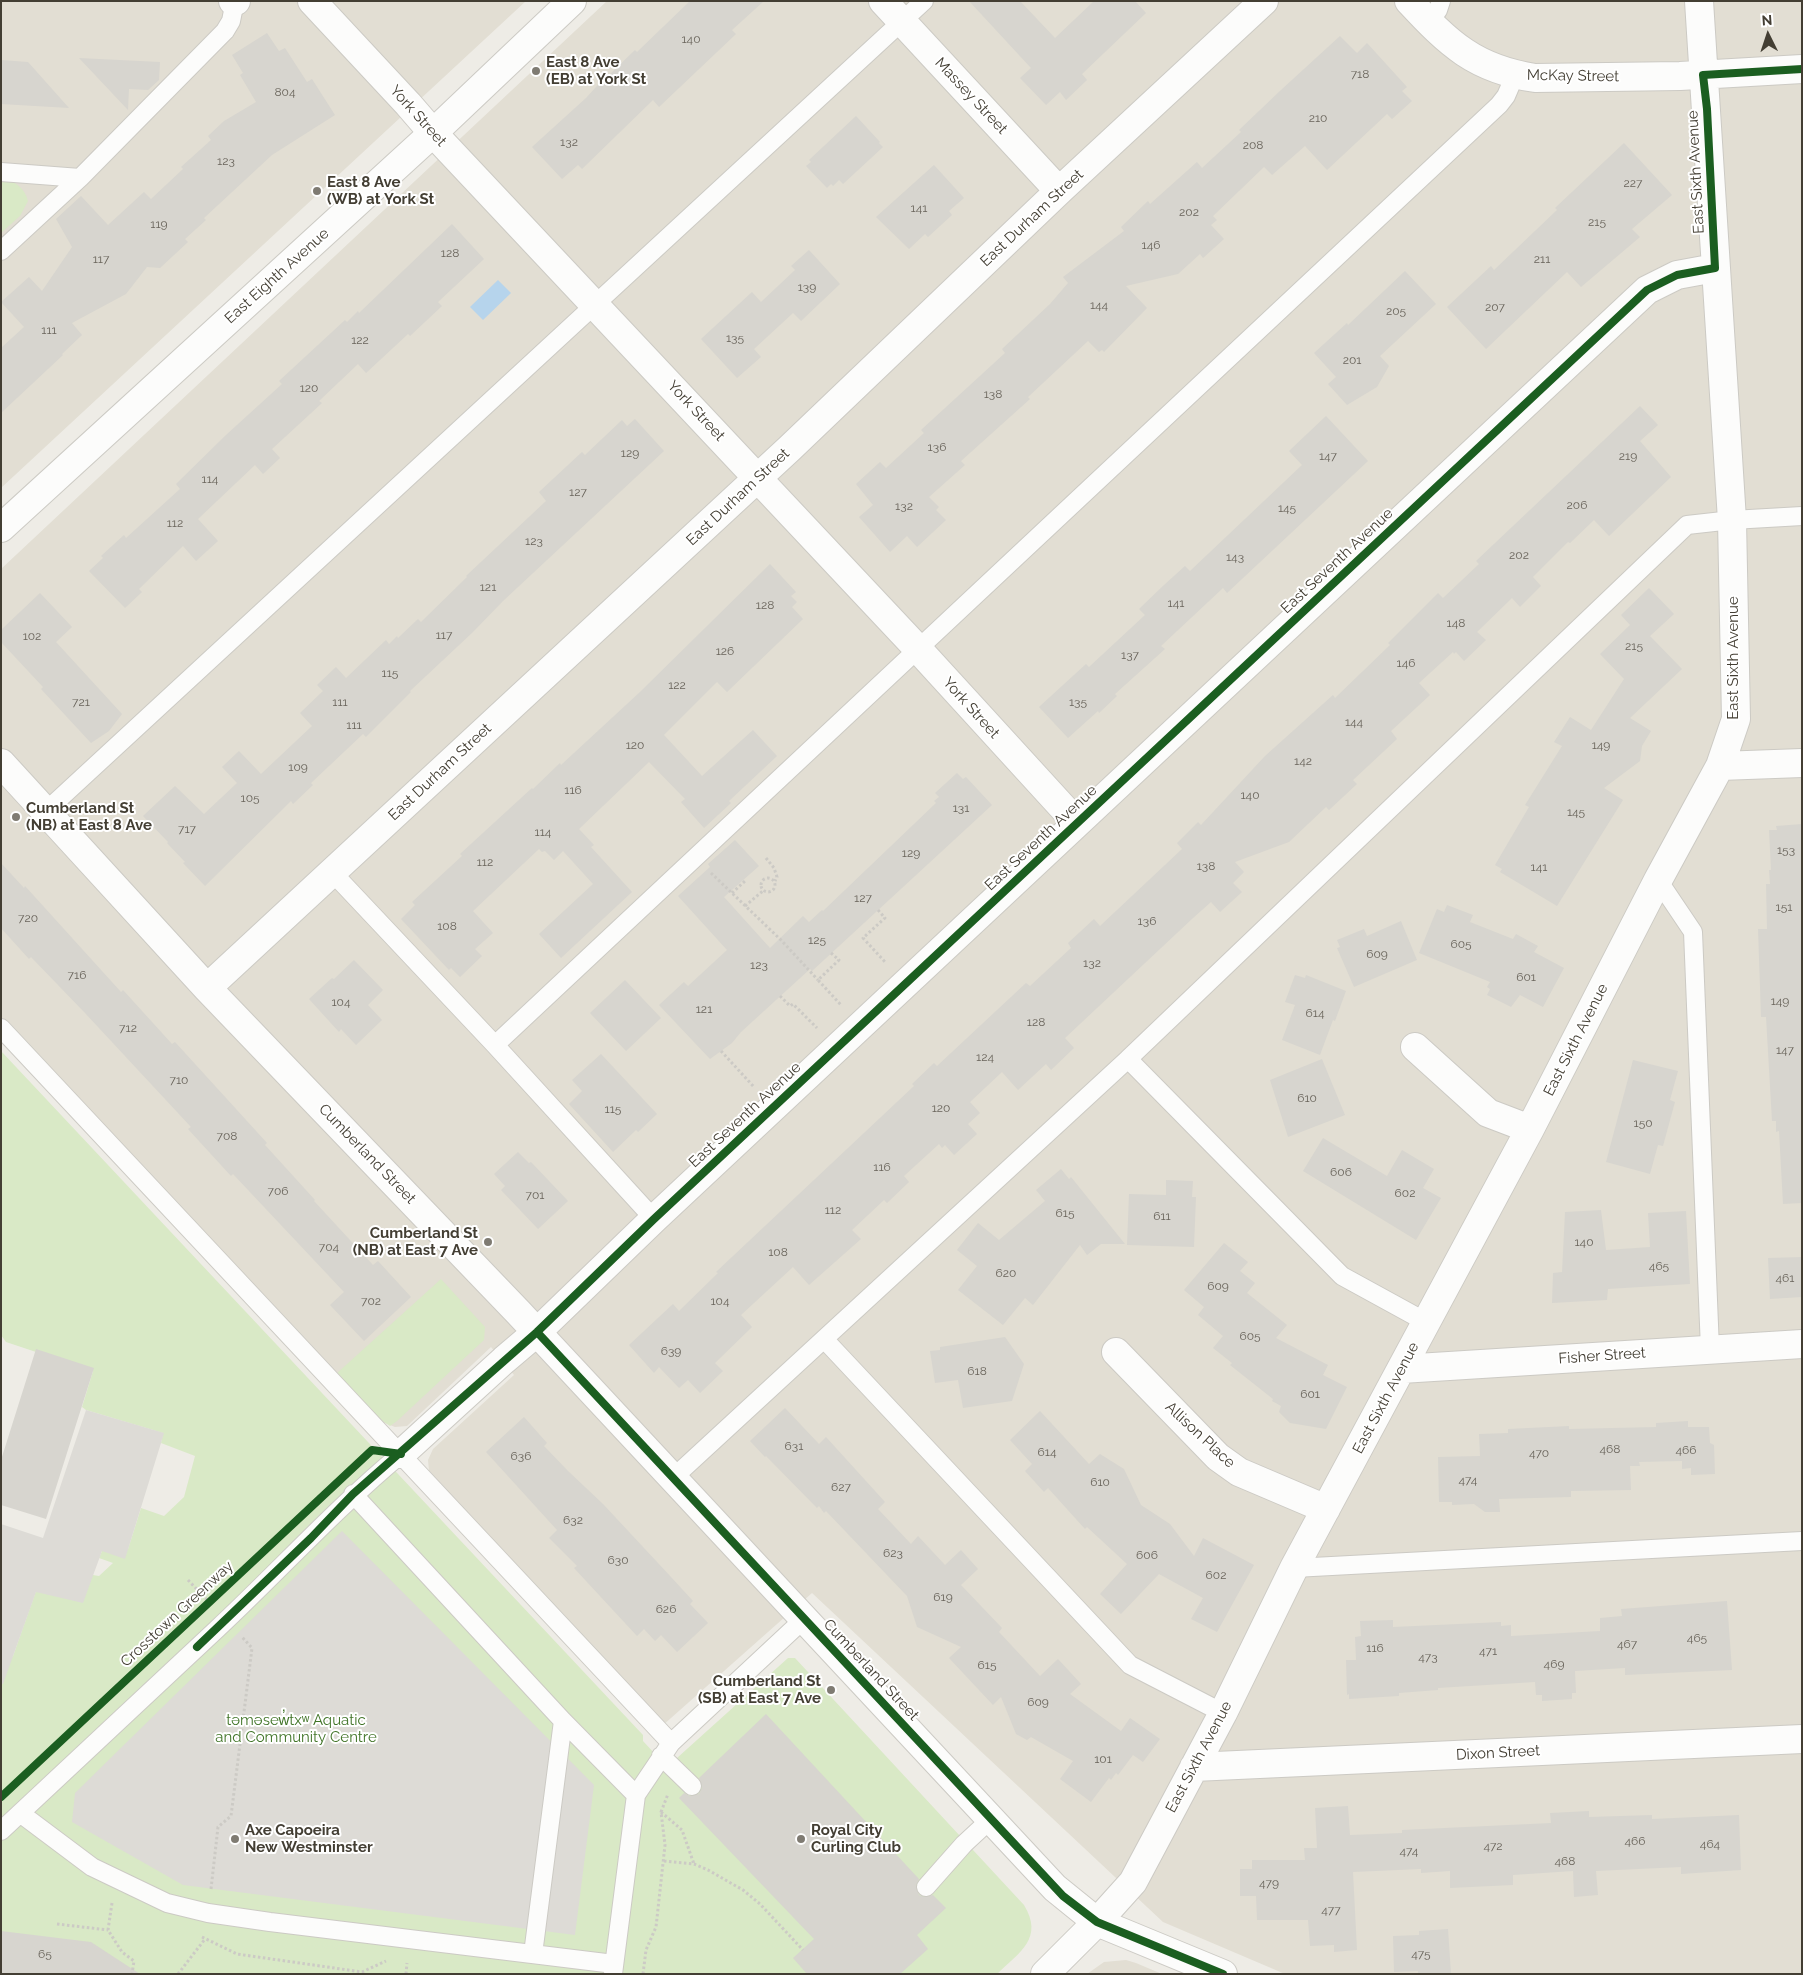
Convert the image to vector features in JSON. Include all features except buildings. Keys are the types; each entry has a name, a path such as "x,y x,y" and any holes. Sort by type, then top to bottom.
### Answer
{"street":[{"name":"York Street","path":"312,1 433,133 918,649 1077,823"},
{"name":"East Eighth Avenue","path":"1,528 433,133 572,1"},
{"name":"Massey Street","path":"883,1 1059,191"},
{"name":"East Durham Street","path":"207,988 758,478 1059,191 1264,1"},
{"name":"McKay Street","path":"1409,1 1435,12 1454,46 1474,59 1498,70 1515,75 1535,78 1703,75 1802,70"},
{"name":"East Sixth Avenue","path":"1045,1974 1097,1922 1133,1882 1223,1713 1294,1568 1530,1129 1658,880 1720,766 1736,719 1732,520 1699,1"},
{"name":"East Seventh Avenue","path":"401,1454 537,1332 654,1219 1647,290 1677,275 1715,268"},
{"name":"Cumberland Street","path":"1,763 207,988 537,1332 1063,1896 1097,1922 1223,1974"},
{"path":"1720,766 1802,763"},
{"path":"1415,1047 1488,1113 1530,1129"},
{"name":"Fisher Street","path":"1401,1369 1802,1344"},
{"name":"Allison Place","path":"1116,1352 1218,1457 1240,1472 1326,1509"},
{"name":"Dixon Street","path":"1194,1768 1802,1738"}],"lane":[{"path":"1,251 80,178 225,31 231,21 235,1"},
{"path":"45,812 924,1"},
{"path":"495,1045 1499,106 1506,96 1515,75"},
{"path":"1,172 80,178"},
{"path":"673,1478 1128,1059 1687,525 1802,516"},
{"path":"332,872 495,1045 654,1219"},
{"path":"1658,880 1693,932 1710,1349"},
{"path":"1,1028 401,1454 666,1749 692,1786"},
{"path":"1128,1059 1342,1276 1426,1322"},
{"path":"824,1339 1130,1665 1223,1713"},
{"path":"1,1831 217,1629 311,1538 353,1494 401,1454"},
{"path":"353,1494 563,1721 636,1795"},
{"path":"1294,1568 1802,1541"},
{"path":"20,1813 92,1867 167,1903 208,1913 533,1954 614,1969 636,1795 666,1749 804,1619"},
{"path":"533,1954 563,1721"},
{"path":"926,1887 964,1844 991,1819"}],"path":[{"path":"766,858 774,868 777,877 774,882"},
{"path":"708,869 847,1011"},
{"path":"773,879 776,884 774,889 769,892 764,890 761,886 763,880 773,879"},
{"path":"732,893 744,880"},
{"path":"745,906 764,890"},
{"path":"878,910 884,918 862,938 892,969"},
{"path":"818,980 839,960 831,953"},
{"path":"780,996 790,1006 793,1004 822,1033"},
{"path":"721,1051 759,1093"},
{"path":"188,1580 216,1609"},
{"path":"211,1890 218,1828 231,1816 252,1648 241,1636"},
{"path":"655,1810 662,1812 682,1830 694,1864"},
{"path":"643,1974 646,1950 656,1927 664,1861 665,1845 662,1812"},
{"path":"664,1861 694,1864 743,1890 760,1904 802,1950"},
{"path":"113,1895 108,1930 122,1952 134,1961 132,1974"},
{"path":"57,1924 108,1930"},
{"path":"178,1974 205,1939"},
{"path":"406,1974 407,1962"}],"shaded area":[{"path":"1,1 526,1 1,488"},
{"path":"607,1 1802,1 1802,1974 1285,1974 1163,1922 812,1593 662,1726 429,1471 428,1460 433,1449 514,1375 491,1347 407,1426 395,1427 385,1423 377,1429 1,1028 1,569"},
{"path":"86,1410 164,1433 161,1443 125,1559 102,1551 83,1603 36,1592 3,1684 1,1684 1,1524 43,1538"},
{"path":"342,1531 594,1785 575,1935 183,1885 72,1822 75,1793"},
{"path":"1126,1960 1162,1974 1087,1974 1104,1962"}],"green space":[{"path":"1,178 18,185 27,196 28,201 20,216 1,233"},
{"name":"təməsew̓txʷ Aquatic and Community Centre","path":"1,1051 643,1735 643,1741 667,1767 788,1658 795,1658 1024,1905 1030,1917 1030,1936 1027,1944 1014,1959 997,1974 1,1974 1,1667 13,1656 36,1591 93,1575 99,1576 113,1563 99,1558 102,1551 128,1549 141,1508 164,1516 184,1497 195,1456 161,1443 163,1433 86,1410 82,1407 93,1371 6,1342 1,1335"},
{"path":"441,1279 485,1327 484,1340 390,1426 378,1418 336,1374"}],"water":[{"path":"498,280 511,293 483,320 470,307"}],"cycle path":[{"path":"197,1647 311,1538 353,1494 537,1332 654,1219 1647,290 1677,275 1715,268 1707,109 1703,75 1802,69"},
{"path":"537,1332 1063,1896 1097,1922 1223,1974"},
{"name":"Crosstown Greenway","path":"1,1797 372,1450 401,1454"}],"place":[{"name":"East 8 Ave (EB) at York St","path":"536,71"},
{"name":"East 8 Ave (WB) at York St","path":"317,191"},
{"name":"Cumberland St (NB) at East 8 Ave","path":"16,817"},
{"name":"Cumberland St (NB) at East 7 Ave","path":"488,1242"},
{"name":"Cumberland St (SB) at East 7 Ave","path":"831,1690"},
{"name":"Axe Capoeira New Westminster","path":"235,1839"},
{"name":"Royal City Curling Club","path":"801,1839"}]}
